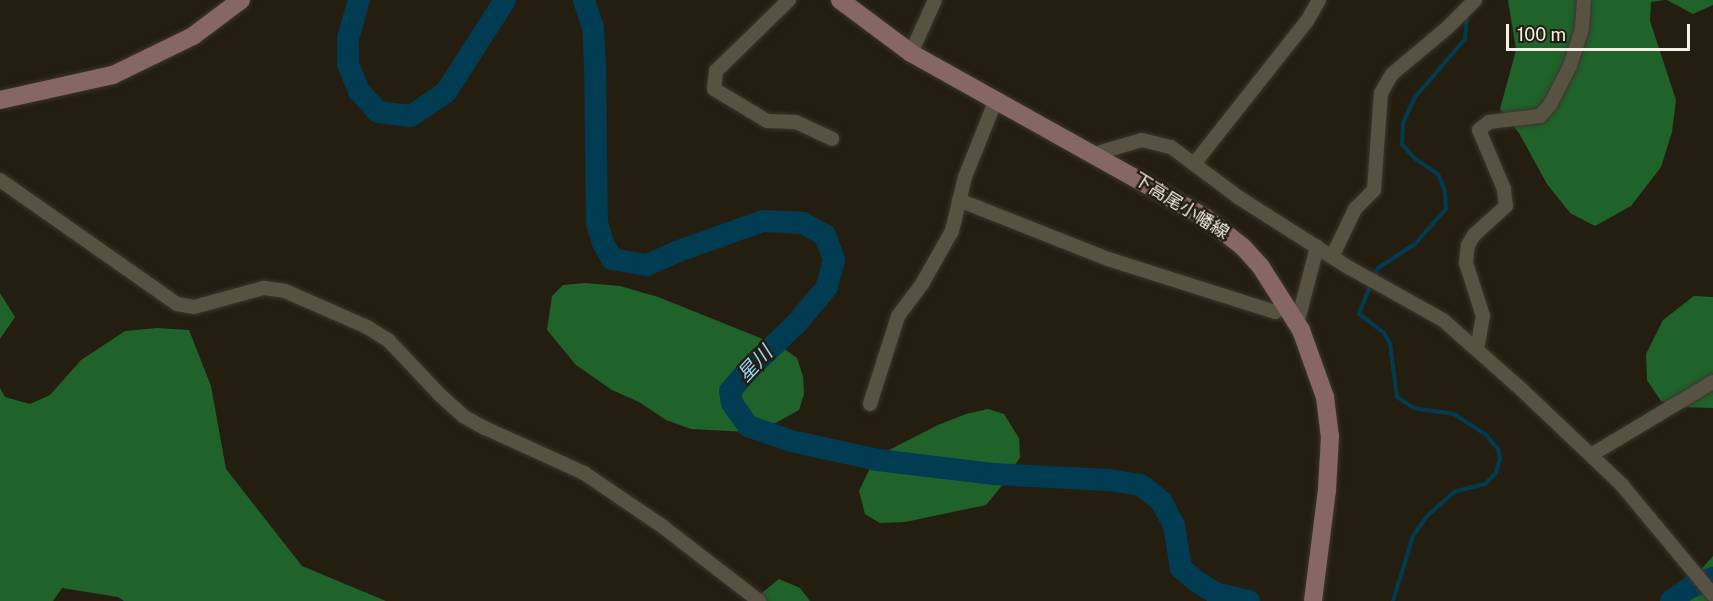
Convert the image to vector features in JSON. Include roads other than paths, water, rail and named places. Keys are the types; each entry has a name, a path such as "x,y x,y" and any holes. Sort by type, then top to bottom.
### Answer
{"main road":[{"path":"0,100 113,75 193,36 241,0"},
{"name":"下高尾小幡線","path":"840,0 911,53 995,102 1162,192 1226,233 1261,267 1297,324 1326,397 1330,436 1314,593"}],"street":[{"path":"789,0 716,71 714,89 766,121 796,122 832,139"},
{"path":"911,53 935,0"},
{"path":"1194,164 1307,21 1319,0"},
{"path":"1332,257 1355,209 1374,190 1381,93 1392,74 1447,28 1475,0"},
{"path":"1477,350 1483,316 1466,263 1468,245 1474,236 1506,206 1504,189 1479,130 1489,122 1539,116 1550,105 1570,66 1582,28 1584,0"},
{"path":"870,404 898,316 922,284 952,231 965,177 995,102"},
{"path":"1094,154 1142,140 1171,147 1238,196 1332,257 1443,320 1591,455 1685,559 1711,592"},
{"path":"0,180 177,304 194,307 264,288 285,291 367,327 389,341 463,416 584,473 662,526 759,601"},
{"path":"959,200 1108,259 1275,312 1286,304"},
{"path":"1297,324 1317,247"},
{"path":"1591,455 1713,382"}],"waterway":[{"name":"星川","path":"359,0 348,38 348,64 359,91 378,112 411,116 446,92 505,0"},
{"name":"星川","path":"584,0 593,27 597,223 603,243 612,259 647,265 676,252 763,221 803,223 825,235 834,260 827,287 796,324 750,368 730,391 732,403 748,426 791,441 878,460 994,474 1109,480 1141,485 1161,501 1174,525 1181,568 1215,593 1249,601"},
{"path":"1374,277 1378,268 1415,244 1446,209 1445,191 1438,174 1414,158 1402,144 1403,123 1415,97 1465,39 1467,15"},
{"path":"1371,284 1359,314 1384,333 1390,344 1397,397 1414,408 1454,414 1486,435 1498,449 1500,459 1496,473 1485,484 1454,492 1427,516 1413,536 1393,601"},
{"path":"1671,601 1689,588 1713,578"}]}
